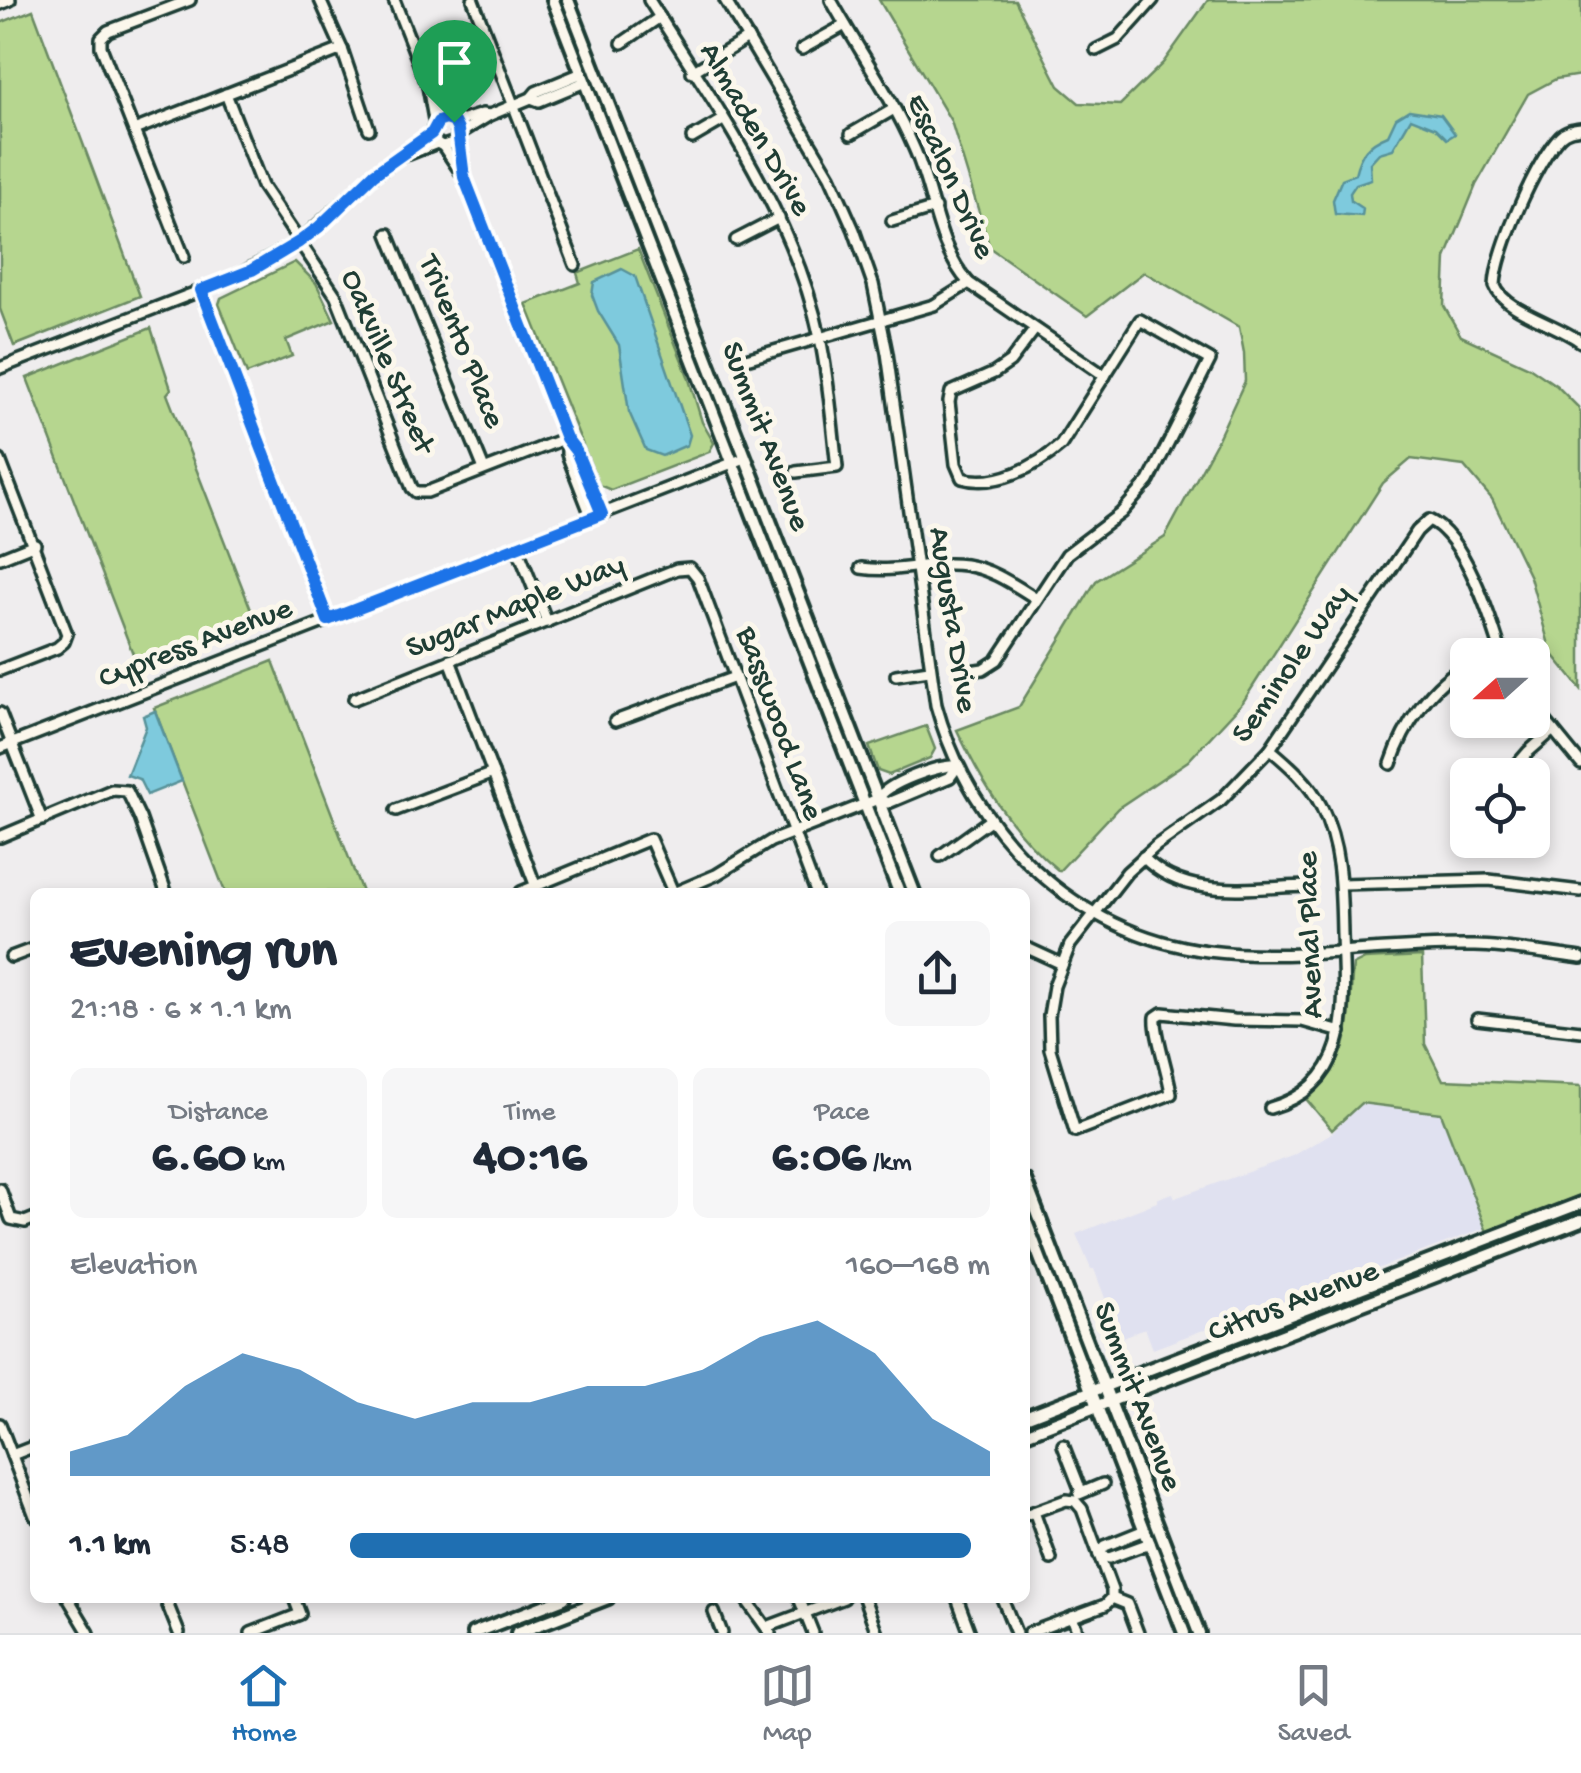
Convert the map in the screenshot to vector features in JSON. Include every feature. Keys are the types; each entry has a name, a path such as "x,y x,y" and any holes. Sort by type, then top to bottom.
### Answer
{"main road":[{"name":"Summit Avenue","path":"553,0 896,888"},
{"name":"Summit Avenue","path":"568,0 912,888"},
{"name":"Summit Avenue","path":"1030,1193 1199,1633"},
{"name":"Citrus Avenue","path":"1030,1415 1581,1203"},
{"name":"Citrus Avenue","path":"1030,1432 1581,1220"},
{"name":"Summit Avenue","path":"1030,1231 1184,1633"},
{"path":"473,1633 551,1603"},
{"path":"517,1633 595,1603"}],"street":[{"path":"0,4 10,0"},
{"path":"184,256 101,47 108,31 190,0"},
{"path":"320,0 342,49 369,128"},
{"path":"394,0 428,86 458,137 464,177 566,438 567,454 597,516"},
{"path":"473,0 576,265"},
{"name":"Almaden Drive","path":"648,0 779,218 820,338 837,467 796,472"},
{"name":"Augusta Drive","path":"725,0 837,192 865,261 882,320 929,670 940,720 958,766 990,820 1042,877 1094,912 1150,938 1204,950 1263,954 1475,946 1581,958"},
{"name":"Escalon Drive","path":"830,0 916,151 949,254 969,283 1105,376"},
{"path":"1096,50 1118,40 1153,0"},
{"path":"622,43 660,18"},
{"path":"802,49 845,25"},
{"path":"692,72 748,38"},
{"path":"134,130 342,49"},
{"path":"402,156 452,145 490,116 532,98 536,92 583,78"},
{"path":"428,86 433,129 464,177"},
{"name":"Oakville Street","path":"226,94 262,186 336,296 416,492 427,492 484,469"},
{"path":"851,134 894,110"},
{"path":"0,368 252,270 319,227 374,174 433,129 450,121 490,116"},
{"path":"692,138 723,120"},
{"path":"1581,128 1570,130 1557,140 1523,200 1496,274 1496,292 1503,301 1581,342"},
{"path":"892,221 935,208"},
{"path":"736,240 779,218"},
{"name":"Trivento Place","path":"388,234 484,469"},
{"path":"746,359 934,305 969,283"},
{"path":"201,290 328,620"},
{"path":"970,671 997,660 1067,554 1121,513 1149,481 1210,360 1140,320 1062,445 1044,460 1005,475 972,481 962,478 956,464 949,402 954,389 1010,362 1035,329"},
{"path":"484,469 566,438"},
{"name":"Cypress Avenue","path":"0,748 745,458"},
{"path":"0,460 64,622 66,639 55,649 0,670"},
{"name":"Seminole Way","path":"1341,1032 1302,1021 1234,1020 1170,1011 1156,1017 1155,1026 1171,1094 1075,1130 1050,1049 1049,1016 1070,946 1111,888 1143,858 1221,800 1270,749 1417,530 1430,520 1439,524 1467,565 1487,607 1495,638"},
{"path":"0,558 34,544"},
{"path":"517,547 547,622"},
{"path":"861,568 888,572 960,564 977,567 1037,599"},
{"name":"Sugar Maple Way","path":"354,699 678,569 696,572"},
{"name":"Basswood Lane","path":"696,572 814,888"},
{"path":"450,660 536,887 650,839 673,888"},
{"path":"896,675 929,670"},
{"path":"614,721 735,677"},
{"path":"1391,764 1424,703 1450,677"},
{"path":"0,712 42,820"},
{"path":"1550,725 1581,764"},
{"path":"1523,758 1554,730"},
{"name":"Avenal Place","path":"1270,749 1318,800 1335,842 1341,884 1346,1008 1331,1058 1313,1084 1290,1101 1270,1108"},
{"path":"685,888 791,833 878,799 883,790 945,765 958,766"},
{"path":"396,810 493,773"},
{"path":"0,837 112,790 127,791 165,888"},
{"path":"940,856 990,820"},
{"path":"1143,858 1165,877 1199,887 1308,886"},
{"path":"1341,884 1488,880 1581,891"},
{"path":"1030,949 1062,964"},
{"path":"11,958 30,950"},
{"path":"1477,1019 1581,1032"},
{"path":"0,1189 11,1219 30,1220"},
{"path":"0,1424 30,1503"},
{"path":"1063,1445 1112,1598"},
{"path":"12,1454 30,1448"},
{"path":"1030,1511 1103,1484"},
{"path":"1030,1516 1051,1559"},
{"path":"1099,1555 1105,1546 1145,1530"},
{"path":"1116,1542 1120,1554"},
{"path":"1099,1555 1109,1558 1150,1542"},
{"path":"1029,1633 1112,1598 1126,1604 1138,1633"},
{"path":"71,1603 89,1633"},
{"path":"167,1603 179,1633"},
{"path":"250,1633 300,1614 296,1603"},
{"path":"755,1603 768,1630 830,1603"},
{"path":"801,1603 813,1633"},
{"path":"866,1603 877,1633"},
{"path":"959,1603 970,1633"},
{"path":"1004,1603 1016,1633"},
{"path":"714,1612 722,1633"},
{"path":"1072,1617 1078,1633"}],"shaded area":[{"path":"1361,1103 1441,1113 1485,1228 1153,1349 1145,1328 1120,1338 1076,1234 1166,1195 1173,1193 1175,1198 1293,1156 1333,1132"}],"green space":[{"path":"879,0 1015,0 1059,86 1079,103 1120,105 1163,63 1208,0 1581,0 1581,75 1556,79 1528,94 1476,185 1446,258 1444,306 1461,336 1529,367 1557,386 1581,415 1581,689 1551,652 1530,577 1492,499 1464,466 1411,459 1383,483 1243,702 1188,761 1118,808 1059,871 1042,856 1000,807 957,730 1019,707 1096,581 1165,537 1245,381 1244,353 1239,327 1144,272 1087,316 990,248 951,121"},
{"path":"33,10 140,296 14,346 0,309 0,23"},
{"path":"638,249 702,422 714,443 709,452 611,490 599,485 526,304 580,283 577,273"},
{"path":"295,262 316,283 334,320 286,340 292,356 247,374 219,304 221,298"},
{"path":"151,328 171,389 167,394 257,625 140,672 27,378"},
{"path":"273,661 360,888 223,888 154,708"},
{"path":"926,726 935,749 930,758 889,775 878,771 869,746"},
{"path":"1422,956 1425,1044 1443,1080 1581,1086 1581,1195 1487,1232 1441,1113 1361,1103 1332,1130 1307,1100 1342,1053 1349,1022 1353,965 1365,959"}],"water":[{"path":"1409,110 1441,115 1455,134 1447,139 1436,128 1411,118 1393,149 1379,153 1370,163 1371,179 1356,184 1350,193 1351,201 1363,209 1362,216 1335,214 1333,200 1342,179 1355,174 1366,150 1388,135 1396,118"},
{"path":"622,269 635,276 690,435 687,445 662,456 646,450 629,412 619,345 592,295 594,282"},
{"path":"155,711 182,781 147,795 139,779 127,775 146,727 143,716"}],"route":[{"path":"438,122 454,122 464,177 566,438 576,451 602,514 328,620 201,290 252,270 299,242 374,174 432,133 438,122"}]}
